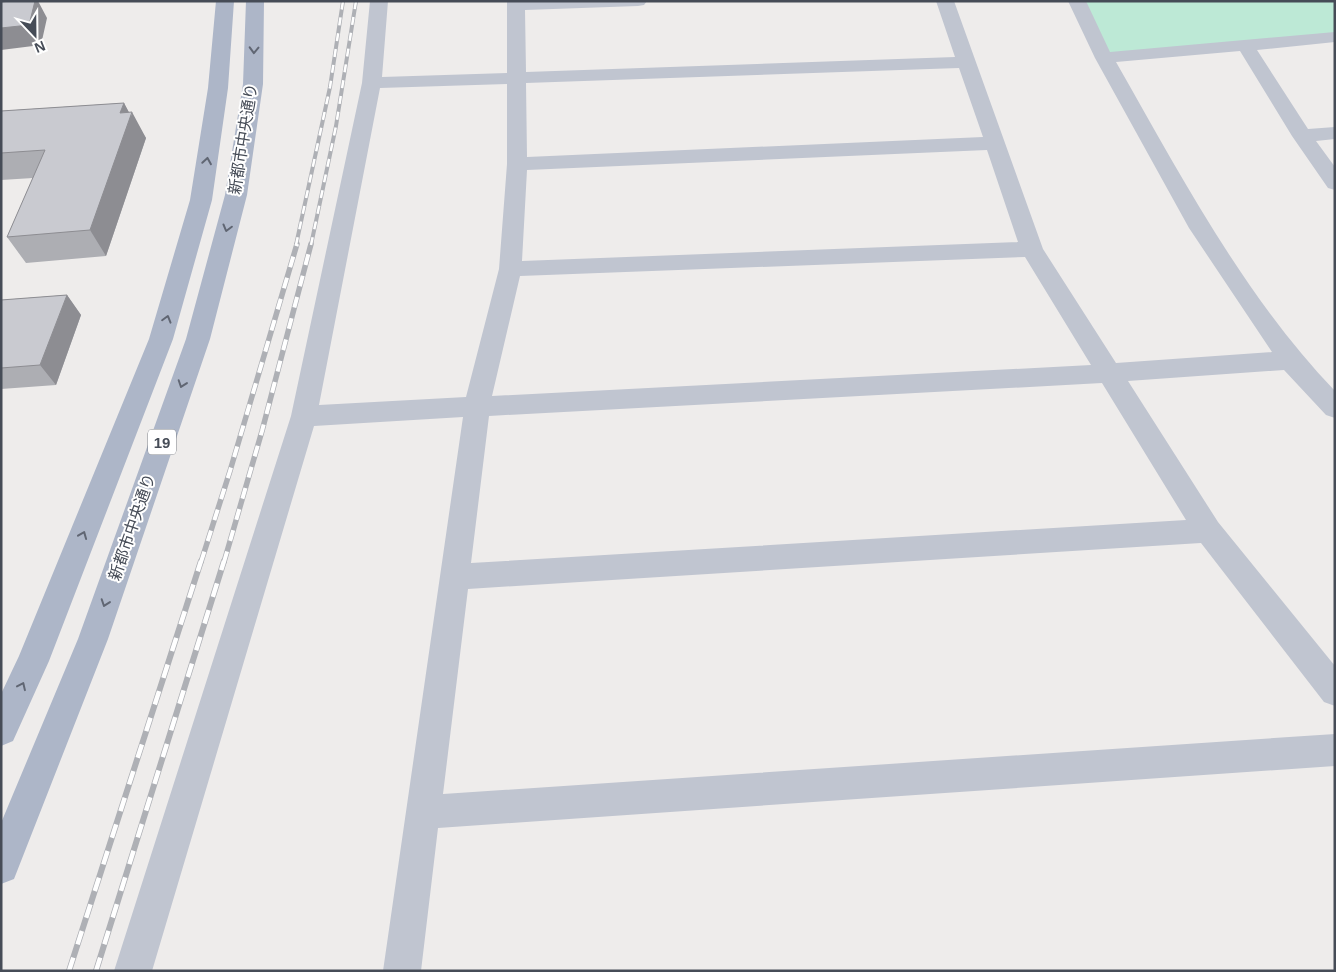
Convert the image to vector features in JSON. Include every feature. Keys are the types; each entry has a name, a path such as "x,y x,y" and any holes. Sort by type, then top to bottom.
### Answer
{"main road":[{"name":"新都市中央通り","path":"1,730 33,661 161,339 201,200 218,88 225,1"},
{"name":"新都市中央通り","path":"1,866 93,638 198,339 236,195 253,84 255,1"}],"street":[{"path":"133,971 304,416 372,83 379,1"},
{"path":"402,971 478,407 510,269 516,164 517,3 638,1"},
{"path":"945,1 1032,249 1208,532 1335,691"},
{"path":"1077,1 1104,58 1200,228 1290,360 1335,408"},
{"path":"1104,58 1335,38"},
{"path":"1245,45 1302,136 1335,182"},
{"path":"372,83 516,76 966,62"},
{"path":"1302,136 1335,133"},
{"path":"516,164 996,144"},
{"path":"510,269 1032,249"},
{"path":"304,416 1109,372 1290,360"},
{"path":"455,577 1208,532"},
{"path":"423,812 1335,750"}],"green space":[{"path":"1076,1 1335,1 1335,37 1104,58"}],"building":[{"path":"35,1 29,25 1,28 1,2"},
{"path":"124,103 120,113 132,112 90,230 7,237 45,150 1,153 1,111"},
{"path":"67,295 40,365 1,368 1,300"}],"railway":[{"path":"296,245 330,87 343,1"},
{"path":"311,245 336,126 356,1"},
{"path":"201,562 297,244"},
{"path":"224,562 262,431 311,244"},
{"path":"69,971 201,561"},
{"path":"96,971 224,561"}]}
